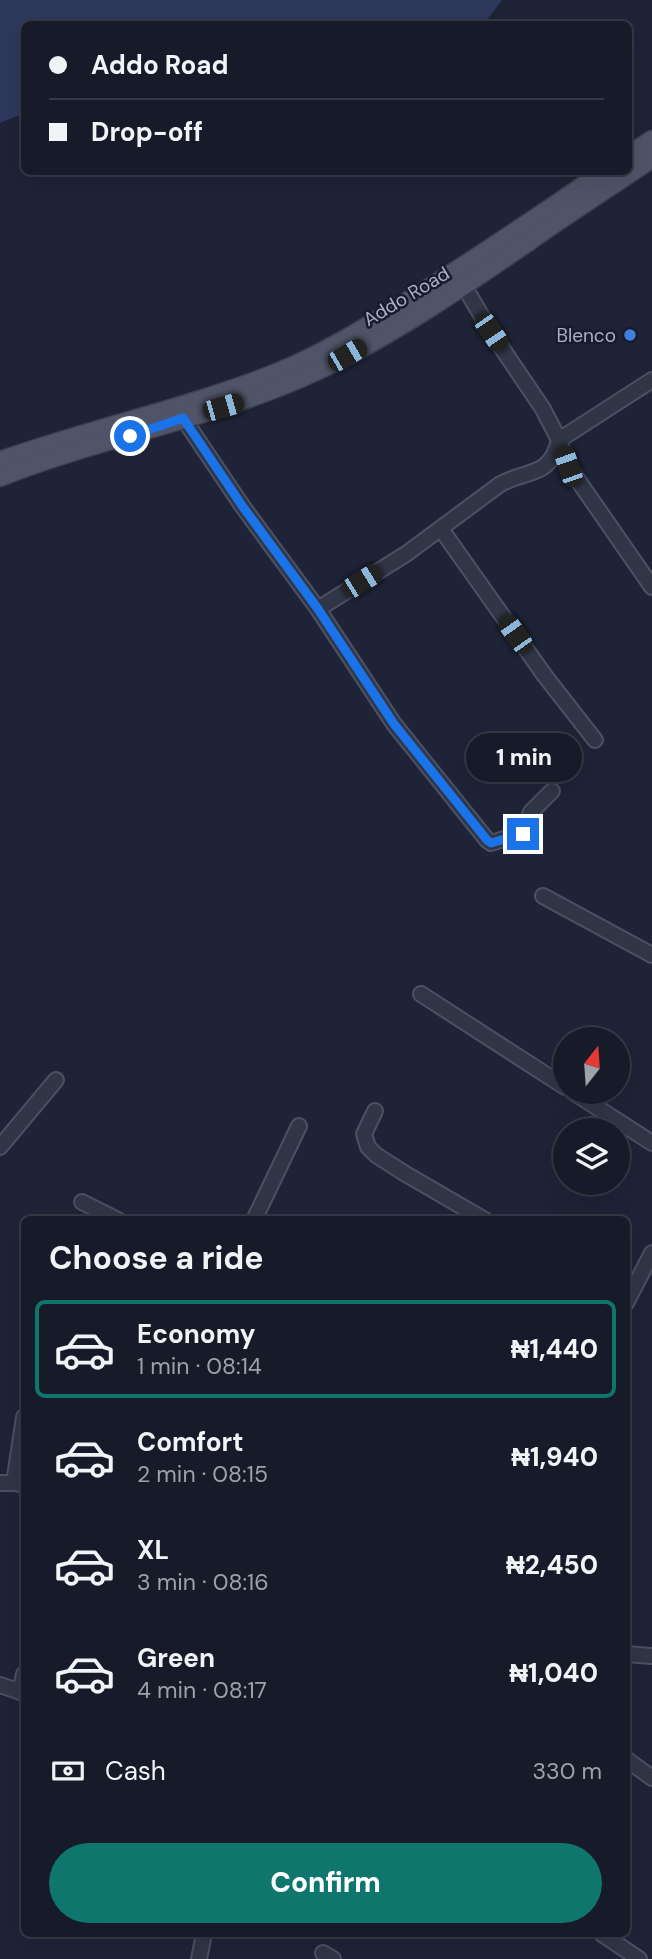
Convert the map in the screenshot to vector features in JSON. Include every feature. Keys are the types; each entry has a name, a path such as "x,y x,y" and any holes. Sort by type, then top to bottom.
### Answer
{"main road":[{"path":"632,153 652,140"},
{"name":"Addo Road","path":"632,172 652,158"},
{"name":"Addo Road","path":"0,461 232,389 276,373 339,344 444,279 600,175"},
{"name":"Addo Road","path":"0,477 243,401 318,370 415,316 627,175"}],"street":[{"path":"464,285 491,332 544,410 568,466 652,587"},
{"path":"318,609 407,554 512,477 536,472 557,449 559,440 652,380"},
{"path":"183,418 243,507 318,609 394,724 487,840 491,843 498,842 523,834 531,813 552,791"},
{"path":"441,529 545,676 596,740"},
{"path":"543,896 652,955"},
{"path":"421,994 553,1079"},
{"path":"0,1147 56,1080"},
{"path":"592,1104 652,1143"},
{"path":"374,1111 364,1134 368,1147 376,1155 478,1216"},
{"path":"256,1216 299,1126"},
{"path":"82,1202 110,1216"},
{"path":"630,1296 652,1253"},
{"path":"13,1483 21,1435"},
{"path":"630,1654 652,1656"},
{"path":"0,1685 21,1692"},
{"path":"630,1762 652,1778"},
{"path":"199,1959 203,1937"},
{"path":"606,1937 639,1959"}],"water":[{"path":"0,0 502,0 486,21 21,21 21,114 0,123"}],"place":[{"name":"Blenco","path":"630,335"}],"route":[{"path":"130,436 183,418 243,507 361,671 394,724 487,840 491,843 498,842 523,834"}]}
